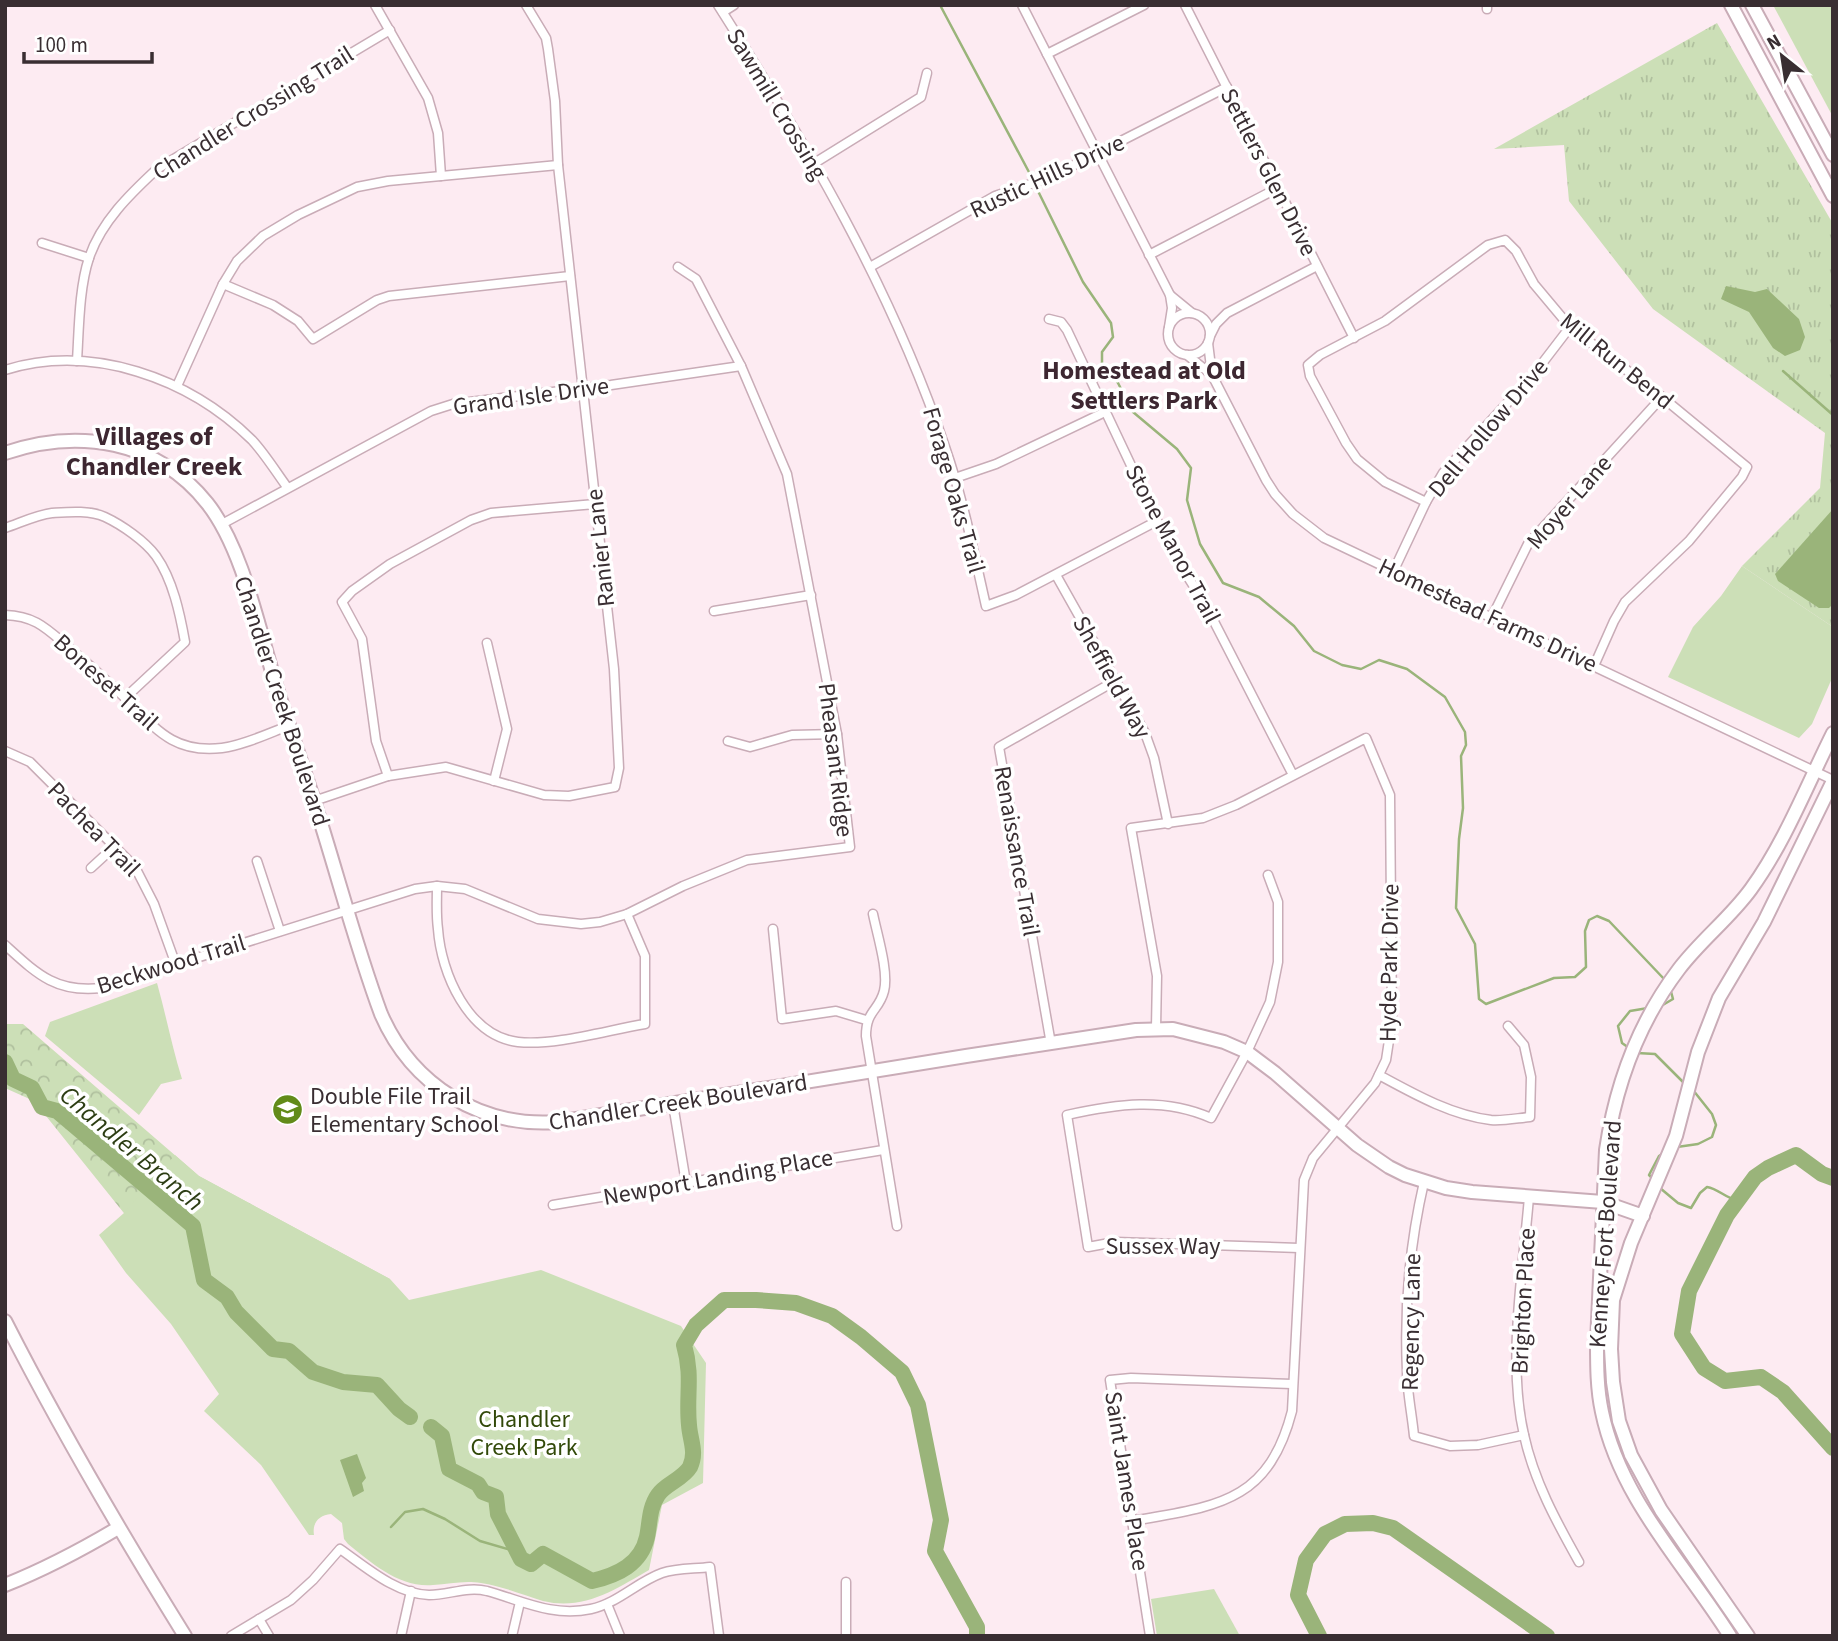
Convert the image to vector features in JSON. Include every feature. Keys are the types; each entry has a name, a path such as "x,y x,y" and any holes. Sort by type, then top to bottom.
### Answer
{"main road":[{"path":"1731,5 1833,195"},
{"path":"1752,5 1833,155"},
{"name":"Chandler Creek Boulevard","path":"5,453 58,441 87,440 124,447 164,465 186,481 222,524 241,571 377,1002 389,1030 416,1068 448,1095 487,1113 526,1123 558,1122 1156,1028 1199,1034 1247,1052 1389,1167 1424,1182 1472,1192 1603,1202 1645,1212"},
{"name":"Kenney Fort Boulevard","path":"1730,1636 1637,1503 1623,1475 1602,1412 1597,1374 1603,1202 1611,1122 1623,1073 1646,1019 1686,961 1752,889 1775,851 1833,733"},
{"name":"Kenney Fort Boulevard","path":"1748,1636 1655,1501 1631,1455 1619,1421 1611,1349 1614,1300 1631,1243 1676,1136 1698,1052 1719,998 1764,922 1833,781"},
{"path":"5,1321 49,1407 184,1636"},
{"path":"5,1585 76,1553 118,1528"}],"street":[{"path":"376,5 428,97 435,117 441,176"},
{"name":"Ranier Lane","path":"314,801 388,776 446,767 544,795 569,796 615,787 619,768 614,669 558,165 555,101 546,38 526,5"},
{"path":"721,9 734,5"},
{"name":"Homestead Farms Drive","path":"1022,5 1170,295 1168,334 1173,347 1212,375"},
{"path":"1047,54 1144,5"},
{"name":"Settlers Glen Drive","path":"1185,5 1354,338"},
{"name":"Sawmill Crossing","path":"721,9 836,203"},
{"name":"Chandler Crossing Trail","path":"77,361 80,313 89,258 107,223 126,197 157,169 390,30"},
{"path":"813,164 921,97 927,73"},
{"name":"Rustic Hills Drive","path":"870,267 996,197 1037,183 1098,154 1227,87"},
{"path":"177,386 223,284 237,261 262,236 332,197 357,187 558,165"},
{"path":"1149,255 1278,188"},
{"name":"Forage Oaks Trail","path":"836,203 894,316 924,391 955,478 986,606 1016,595 1157,521"},
{"name":"Mill Run Bend","path":"1426,502 1385,482 1357,459 1310,376 1308,365 1314,359 1385,321 1488,245 1505,240 1516,251 1534,284 1570,327 1662,397 1747,467 1742,477 1689,541 1625,602 1594,666"},
{"path":"42,243 89,258"},
{"path":"1185,354 1199,352 1209,340 1216,324 1227,313 1317,266"},
{"name":"Pheasant Ridge","path":"347,910 415,889 437,886 465,889 538,919 581,924 600,922 627,914 692,882 747,860 850,847 837,734 787,474 741,366 696,279 678,267"},
{"path":"223,284 273,305 298,321 313,339 377,300 389,296 570,276"},
{"name":"Homestead Farms Drive","path":"1170,295 1207,324 1212,375 1266,480 1304,524 1324,538 1833,781"},
{"path":"1169,327 1178,317 1227,313"},
{"name":"Stone Manor Trail","path":"1049,319 1061,323 1067,330 1171,550 1205,604 1293,775"},
{"name":"Dell Hollow Drive","path":"1394,570 1426,502 1451,464 1534,374 1570,327"},
{"path":"5,370 40,363 77,361 139,372 177,386 206,403 238,428 254,443 287,488"},
{"name":"Grand Isle Drive","path":"222,524 431,411 453,404 741,366"},
{"name":"Moyer Lane","path":"1492,617 1528,544 1662,397"},
{"path":"955,478 996,464 1105,412"},
{"path":"388,776 376,741 362,639 342,602 352,591 390,564 471,520 491,513 595,504"},
{"path":"5,527 49,514 78,512 104,516 139,539 156,555 180,615 185,642 125,698"},
{"name":"Sheffield Way","path":"1056,575 1151,747 1168,824"},
{"path":"714,611 811,595"},
{"name":"Boneset Trail","path":"5,615 22,616 41,623 125,698 157,731 191,747 222,748 288,726"},
{"path":"487,643 507,729 494,781"},
{"name":"Renaissance Trail","path":"1051,1044 999,747 1115,681"},
{"path":"728,741 750,747 792,736 837,734"},
{"name":"Hyde Park Drive","path":"1133,1521 1206,1508 1226,1501 1264,1472 1285,1438 1292,1411 1304,1180 1313,1158 1357,1107 1379,1075 1386,1060 1392,1021 1390,795 1366,738 1236,805 1203,818 1131,828 1157,976 1156,1028"},
{"name":"Pachea Trail","path":"5,751 30,762 135,867 146,885 176,965"},
{"path":"91,868 115,846"},
{"path":"257,861 280,930"},
{"path":"1247,1052 1270,1002 1278,961 1278,902 1268,875"},
{"path":"437,886 438,930 448,970 462,1003 472,1019 492,1033 517,1042 547,1041 645,1024 645,956 627,914"},
{"name":"Beckwood Trail","path":"5,945 38,975 62,986 75,989 102,988 347,910"},
{"path":"873,914 884,991 866,1020 871,1071 897,1226"},
{"path":"772,929 782,1019 828,1011 866,1020"},
{"path":"1379,1075 1419,1097 1459,1114 1493,1120 1530,1117 1531,1077 1524,1045 1508,1026"},
{"name":"Sussex Way","path":"1247,1052 1211,1118 1167,1104 1145,1104 1067,1115 1088,1247 1115,1242 1299,1248"},
{"path":"673,1104 686,1183"},
{"name":"Newport Landing Place","path":"553,1205 883,1150"},
{"name":"Regency Lane","path":"1424,1182 1413,1227 1408,1306 1407,1372 1414,1436 1450,1446 1478,1445 1524,1435"},
{"name":"Brighton Place","path":"1529,1196 1515,1358 1524,1435 1548,1508 1578,1562"},
{"name":"Saint James Place","path":"1150,1636 1110,1380 1131,1378 1292,1384"},
{"path":"231,1636 291,1600 340,1549 386,1581 411,1591 428,1595 474,1589 534,1608 564,1612 593,1609 607,1604 663,1573 710,1567 719,1636"},
{"path":"846,1582 846,1636"},
{"path":"401,1636 411,1591"},
{"path":"512,1636 520,1602"},
{"path":"607,1604 620,1636"},
{"path":"260,1619 269,1636"}],"green space":[{"path":"1773,5 1833,5 1833,117"},
{"path":"1717,23 1833,224 1833,627 1742,566 1820,488 1825,433 1653,309 1569,201 1564,145 1494,149"},
{"path":"1742,566 1833,627 1833,676 1812,724 1799,738 1668,677 1693,627 1721,596"},
{"path":"157,983 182,1079 161,1084 139,1115 45,1036 50,1022"},
{"path":"5,1024 23,1024 199,1176 390,1279 172,1273 34,1101 5,1088"},
{"name":"Chandler Creek Park","path":"175,1155 199,1176 390,1279 409,1300 541,1270 681,1326 706,1363 703,1483 662,1505 649,1570 586,1601 558,1603 481,1583 409,1583 376,1566 348,1544 344,1539 342,1523 331,1514 320,1518 315,1523 314,1535 309,1535 261,1465 204,1411 219,1394 171,1324 126,1273 99,1235 124,1213"},
{"path":"1214,1589 1240,1636 1157,1636 1151,1599"}],"shaded area":[{"path":"1726,286 1755,292 1767,289 1799,319 1805,337 1800,350 1785,356 1773,348 1749,312 1721,299"},
{"path":"1833,509 1833,604 1829,608 1819,608 1778,581 1775,574"},
{"path":"357,1454 366,1478 362,1483 364,1491 353,1497 340,1460"}],"waterway":[{"path":"940,5 1030,174"},
{"path":"1037,189 1083,282 1111,323 1113,337 1102,352 1102,363 1118,383 1133,412 1177,449 1191,468 1187,500 1200,544 1223,583 1259,597 1294,626 1314,651 1342,665 1361,669 1379,660 1407,669 1445,697 1465,732 1466,745 1461,756 1463,808 1456,908 1475,944 1479,999 1486,1004 1554,978 1575,977 1586,967 1585,931 1589,920 1597,916 1609,921 1665,980"},
{"path":"1783,371 1833,415"},
{"path":"1661,1006 1673,999 1670,988"},
{"path":"1629,1048 1622,1043 1618,1026 1630,1011 1648,1008"},
{"path":"1637,1053 1655,1054 1685,1084"},
{"name":"Chandler Branch","path":"5,1062 13,1079 32,1088 42,1107 57,1111 193,1226 204,1280 227,1297 236,1312 273,1349 289,1351 313,1372 343,1382 377,1385 410,1417"},
{"path":"1677,1147 1698,1144 1712,1137 1716,1125 1712,1114 1693,1090"},
{"path":"1654,1180 1649,1175 1659,1156 1665,1152"},
{"name":"Chandler Branch","path":"1833,1178 1822,1174 1796,1155 1755,1177 1727,1215 1689,1291 1682,1334 1704,1368 1725,1381 1761,1377 1783,1392 1833,1448"},
{"path":"1660,1188 1678,1203 1691,1208 1707,1187 1737,1200"},
{"name":"Chandler Branch","path":"431,1427 442,1436 449,1469 478,1484 483,1492 496,1497 498,1514 521,1559 531,1564 543,1554 592,1581 619,1572 634,1561 644,1546 655,1500 661,1491 690,1467 693,1451 688,1415 689,1376 684,1345 696,1325 724,1300 796,1303 832,1316 902,1372 918,1405 941,1520 935,1551 977,1627 977,1636"},
{"path":"391,1527 405,1512 423,1509 480,1541 518,1552"},
{"name":"Chandler Branch","path":"1319,1636 1298,1595 1306,1560 1325,1534 1345,1524 1373,1523 1393,1528 1547,1636"}],"place":[{"name":"Double File Trail Elementary School","path":"287,1110"}],"district":[{"name":"Homestead at Old Settlers Park","path":"1144,385"},
{"name":"Villages of Chandler Creek","path":"154,450"}]}
